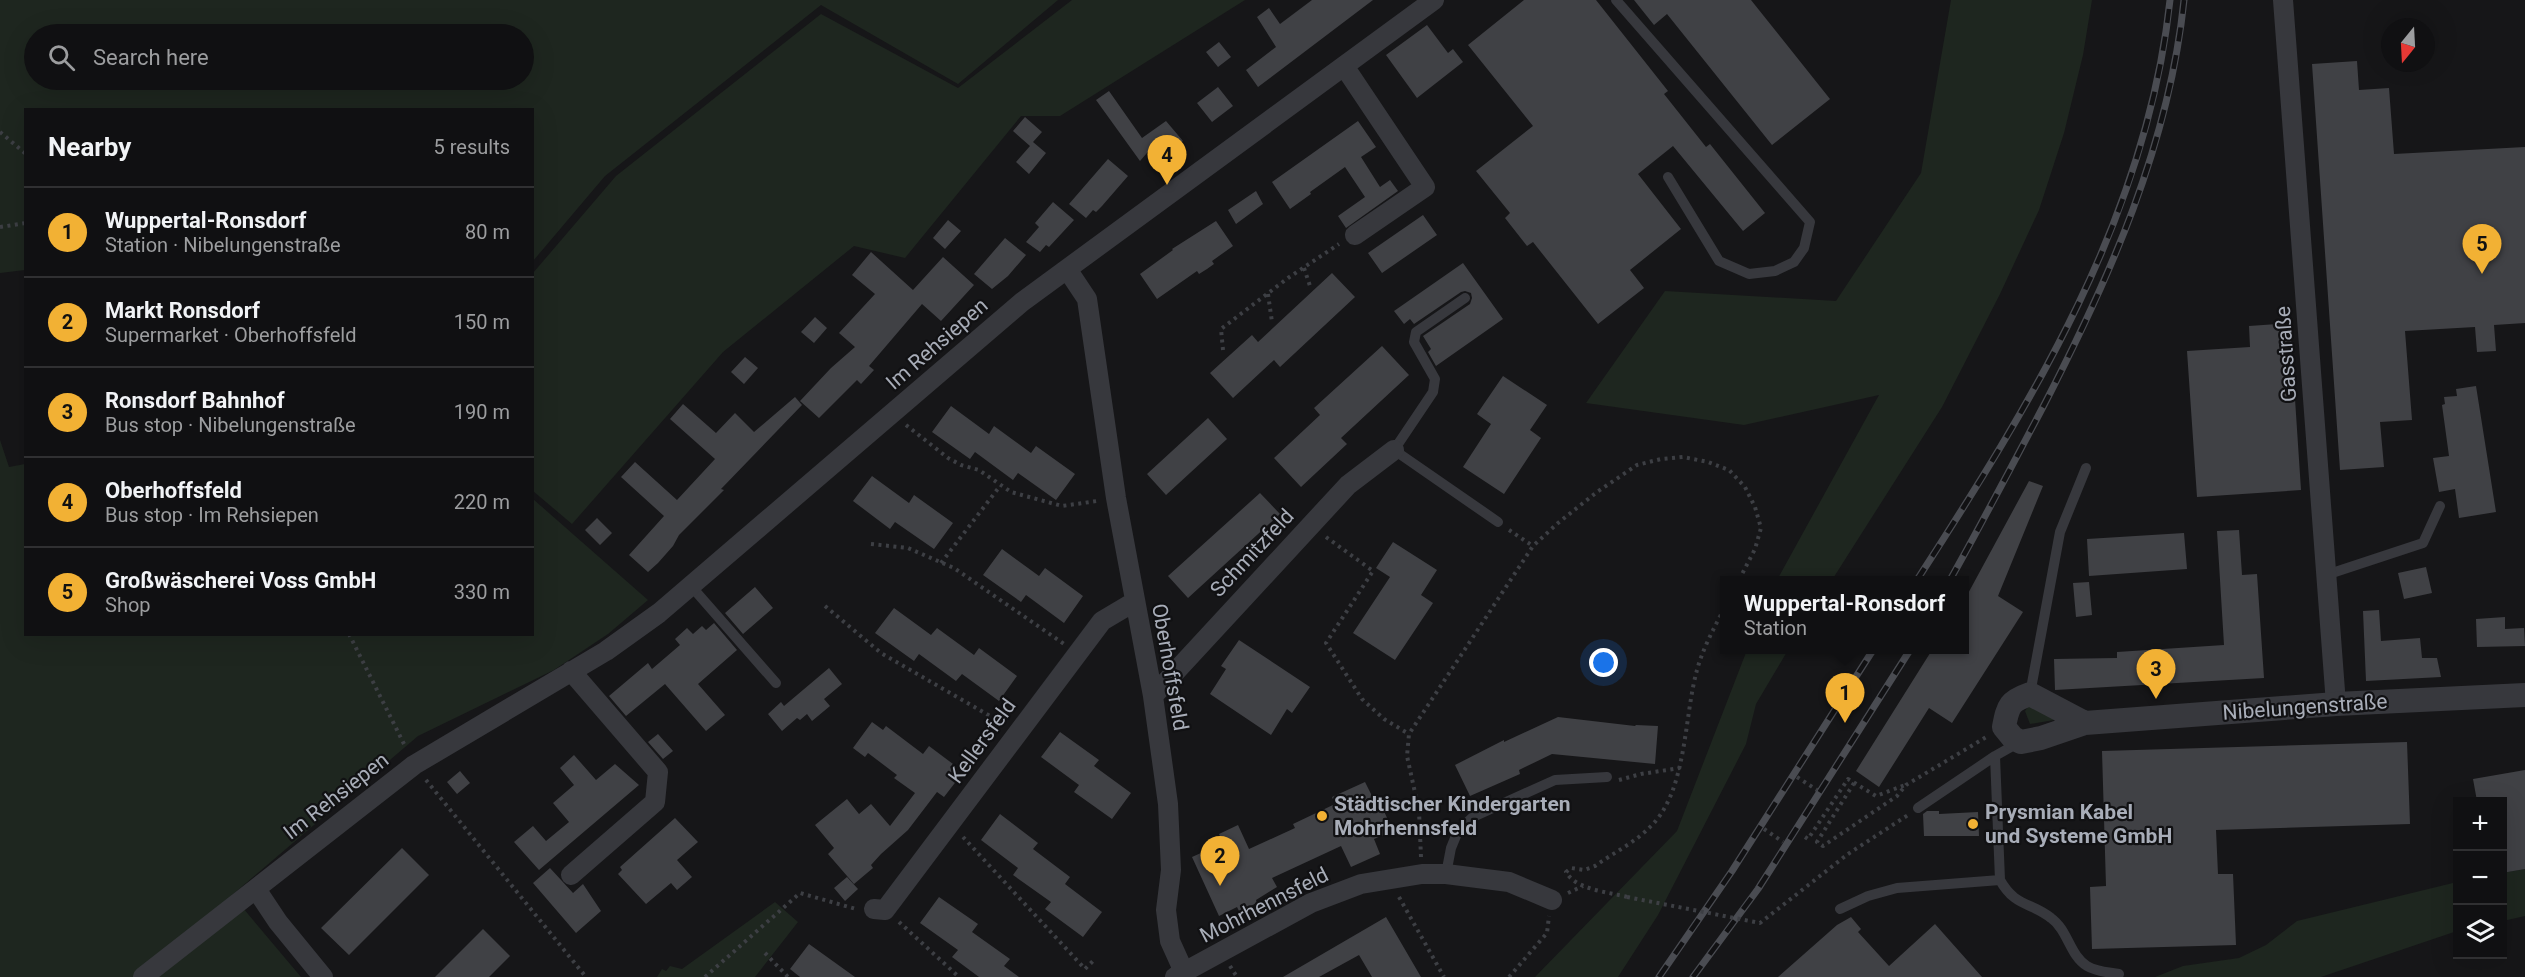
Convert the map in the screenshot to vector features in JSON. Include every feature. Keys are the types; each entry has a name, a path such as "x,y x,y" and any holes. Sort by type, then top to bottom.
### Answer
{"street":[{"name":"Im Rehsiepen","path":"143,977 414,765 606,651 658,613 1022,302 1429,1"},
{"name":"Gasstraße","path":"2288,1 2336,704"},
{"path":"1344,66 1425,187 1355,235"},
{"name":"Oberhoffsfeld","path":"1067,269 1087,299 1116,498 1153,696 1168,804 1172,870 1166,910 1170,941 1180,975"},
{"name":"Schmitzfeld","path":"1153,696 1348,485 1394,450"},
{"name":"Kellersfeld","path":"880,909 951,823 1102,621 1134,602"},
{"path":"571,671 658,772 655,802 571,876"},
{"path":"2013,734 2007,712 2014,700 2031,693 2085,723"},
{"name":"Nibelungenstraße","path":"2013,734 2041,738 2085,723 2336,704 2525,695"},
{"name":"Mohrhennsfeld","path":"1180,975 1311,903 1361,884 1422,874 1446,874 1509,882 1552,900"},
{"path":"256,889 278,922 323,977"}],"lane":[{"path":"1616,0 1810,222 1804,248 1794,262 1775,271 1749,274 1719,261 1668,177"},
{"path":"1465,298 1416,332 1414,342 1435,379 1433,392 1394,450 1498,522"},
{"path":"2031,693 2060,532 2086,468"},
{"path":"2326,575 2423,543 2440,506"},
{"path":"690,586 776,683"},
{"path":"1918,808 1995,756 2013,734"},
{"path":"1995,756 2000,880 2007,892 2023,904 2050,916 2064,929 2077,955 2086,965 2098,971 2119,974"},
{"path":"1446,874 1451,848 1458,831 1473,817 1556,780 1607,777"},
{"path":"1840,909 1868,896 1897,888 2000,880"}],"path":[{"path":"0,132 24,152"},
{"path":"0,227 24,223"},
{"path":"1223,350 1221,329 1347,237 1355,235"},
{"path":"1304,268 1310,286"},
{"path":"1268,294 1272,322"},
{"path":"892,415 948,458 961,465 979,470 1011,492 1062,506 1116,498"},
{"path":"1422,874 1419,812 1407,756 1409,734 1533,546 1597,492 1637,465 1683,457 1708,462 1729,470 1745,487 1755,507 1761,528 1755,549 1741,576"},
{"path":"941,563 1000,486"},
{"path":"1498,522 1533,546"},
{"path":"1310,526 1373,571 1326,643 1362,699 1384,719 1409,734"},
{"path":"871,544 908,548 954,568 1060,641"},
{"path":"825,606 881,653 1018,732"},
{"path":"1720,617 1696,670 1680,768 1667,802 1652,826 1595,866 1584,870 1571,868 1566,872 1569,878 1584,886 1627,897 1760,924 1848,854 1918,808"},
{"path":"350,636 414,765 586,977"},
{"path":"1805,837 1808,839 1848,779 1876,796 2013,734"},
{"path":"1607,777 1619,780 1680,768"},
{"path":"1797,777 1817,790"},
{"path":"1803,790 1807,783"},
{"path":"1854,783 1817,842 1823,846 1897,796 1906,784"},
{"path":"951,823 1085,969 1093,961"},
{"path":"1764,829 1775,834 1783,842"},
{"path":"1389,879 1444,977"},
{"path":"705,977 800,893 851,908 880,909 959,977"},
{"path":"1509,977 1547,933 1552,900"},
{"path":"765,953 788,977"}],"shaded area":[{"path":"0,0 1058,0 958,84 821,5 605,176 534,260 534,108 24,108 24,270 0,273"},
{"path":"1072,0 1245,0 1060,116 1021,116 905,258 854,246 723,352 572,524 534,492 534,272 616,176 821,14 958,88"},
{"path":"1951,0 2092,0 2083,55 2064,133 2039,210 2000,294 1942,407 1835,576 1779,576 1879,395 1744,425 1586,403 1665,291 1836,301 1921,173"},
{"path":"0,440 9,467 24,464 24,636 534,636 534,500 648,600 608,634 554,670 418,736 232,895 301,977 0,977"},
{"path":"1745,654 1786,654 1756,704 1746,744 1658,915 1618,977 1535,977 1677,831"},
{"path":"2030,704 2054,720 2030,724 2025,711"},
{"path":"2525,869 2525,916 2507,920 2507,905 2507,872"},
{"path":"2453,883 2453,932 2321,977 2155,977 2183,966 2239,958 2266,945 2297,921"},
{"path":"775,902 798,922 755,977 657,977 662,969 666,971 670,966 682,969"}],"building":[{"path":"1312,0 1373,0 1258,87 1246,70 1276,47 1257,17 1269,8 1280,24"},
{"path":"1524,0 1596,0 1668,91 1664,94 1706,147 1710,144 1765,213 1743,231 1673,146 1638,174 1681,229 1630,270 1644,288 1598,324 1533,242 1527,246 1505,218 1510,213 1476,171 1533,126 1468,45"},
{"path":"1634,0 1751,0 1830,99 1772,145 1667,14 1654,25"},
{"path":"1427,25 1448,53 1453,49 1463,62 1417,98 1386,55"},
{"path":"1219,42 1231,57 1218,67 1206,52"},
{"path":"2357,61 2359,90 2389,88 2394,154 2525,147 2525,323 2494,325 2496,351 2477,352 2475,327 2405,331 2412,420 2380,422 2384,467 2340,470 2312,64"},
{"path":"1218,87 1233,106 1212,122 1197,103"},
{"path":"1109,91 1142,138 1166,121 1183,141 1161,157 1153,146 1140,161 1096,100"},
{"path":"1025,117 1042,132 1033,142 1046,153 1029,174 1016,162 1030,146 1013,131"},
{"path":"1358,121 1376,147 1361,157 1380,187 1390,180 1398,191 1346,228 1338,216 1365,197 1345,167 1290,209 1272,182"},
{"path":"1108,159 1128,176 1096,212 1093,210 1086,218 1069,204"},
{"path":"1256,191 1263,204 1236,224 1228,210"},
{"path":"1053,202 1074,220 1049,247 1046,245 1040,252 1026,242 1039,227 1035,223"},
{"path":"1423,215 1437,235 1382,273 1368,253"},
{"path":"948,220 961,231 945,249 933,238"},
{"path":"1216,221 1233,246 1212,261 1214,264 1207,269 1199,274 1197,271 1157,299 1140,274 1172,249"},
{"path":"1005,238 1026,255 1008,276 992,289 974,274"},
{"path":"871,252 913,290 943,257 974,285 941,321 922,304 869,366 874,370 861,384 857,380 819,418 800,401 831,368 855,347 839,333 875,294 852,275"},
{"path":"1463,263 1503,319 1436,366 1428,352 1431,349 1423,336 1470,304 1471,293 1461,292 1414,324 1410,319 1404,324 1394,311"},
{"path":"1332,273 1355,297 1280,367 1274,360 1233,398 1210,373 1252,335 1258,342"},
{"path":"815,317 827,328 814,343 801,332"},
{"path":"2290,323 2301,490 2197,497 2187,351 2250,347 2249,326"},
{"path":"1382,346 1409,375 1341,438 1347,444 1301,487 1274,458 1320,415 1314,408"},
{"path":"745,357 758,368 744,384 731,372"},
{"path":"1503,376 1547,405 1530,430 1541,438 1504,494 1463,467 1491,424 1477,414"},
{"path":"2476,386 2496,512 2459,518 2455,489 2439,492 2433,458 2449,456 2442,405 2445,404 2444,397 2457,396 2456,389"},
{"path":"795,397 802,405 679,535 673,546 658,563 648,572 629,555 664,516 621,477 635,462 677,500 715,459 670,419 683,404 716,433 735,413 754,432"},
{"path":"951,406 989,434 994,426 1031,453 1036,446 1075,474 1056,500 1018,473 1013,480 975,452 970,459 932,432"},
{"path":"1208,418 1227,439 1166,495 1147,474"},
{"path":"872,476 909,503 914,495 953,523 934,549 895,522 890,529 853,501"},
{"path":"2029,481 2043,486 1998,596 2023,612 1952,723 1929,708 1879,787 1856,771 1929,654 1969,654 1969,592"},
{"path":"1260,493 1280,514 1188,598 1168,576"},
{"path":"597,518 612,533 600,545 585,530"},
{"path":"2239,530 2242,575 2257,574 2264,678 2055,690 2054,659 2117,658 2117,652 2224,645 2217,531"},
{"path":"2184,533 2187,569 2089,576 2087,539"},
{"path":"1393,542 1437,570 1421,595 1433,603 1395,660 1353,633 1390,577 1376,568"},
{"path":"1002,549 1039,576 1045,568 1083,596 1064,623 1026,595 1021,602 983,575"},
{"path":"2426,567 2432,593 2404,599 2398,573"},
{"path":"2089,582 2092,615 2076,617 2073,583"},
{"path":"755,587 773,608 743,634 725,613"},
{"path":"894,608 931,635 937,628 974,655 979,648 1017,676 999,701 962,674 956,681 919,654 914,661 875,633"},
{"path":"2379,610 2381,641 2420,638 2422,658 2437,658 2441,677 2366,681 2363,611"},
{"path":"2505,617 2505,629 2524,628 2525,646 2477,647 2476,619"},
{"path":"714,623 737,650 698,684 725,715 706,731 665,684 626,716 609,696 648,663 652,669 680,645 675,639 687,628 693,634 702,626 706,630"},
{"path":"1239,640 1310,687 1292,713 1287,709 1271,735 1210,694 1226,669 1221,666"},
{"path":"829,668 842,684 824,699 830,706 812,721 807,714 800,720 797,718 782,731 768,714 781,702 784,706"},
{"path":"1558,717 1635,726 1658,726 1655,764 1552,754 1519,770 1520,774 1470,796 1455,765 1504,740 1504,742"},
{"path":"872,722 883,730 886,726 923,754 929,746 953,764 950,767 961,775 944,797 937,792 908,830 881,854 871,865 873,868 854,884 828,854 834,848 815,825 847,799 859,814 871,804 890,826 915,793 894,778 897,775 868,753 865,757 853,748"},
{"path":"1060,732 1099,760 1094,766 1131,793 1112,819 1074,792 1079,785 1041,757"},
{"path":"658,734 673,751 663,759 648,742"},
{"path":"2407,742 2410,824 2216,830 2218,874 2233,874 2236,945 2092,949 2090,887 2106,886 2102,751"},
{"path":"574,755 596,780 615,764 639,785 539,870 514,842 533,826 546,841 569,822 553,803 574,785 560,768"},
{"path":"2525,770 2525,869 2507,872 2507,797 2476,797 2473,779"},
{"path":"460,771 470,783 457,794 447,782"},
{"path":"1365,782 1374,800 1378,798 1393,831 1374,839 1380,854 1351,867 1341,846 1272,878 1277,887 1256,900 1257,903 1239,911 1237,907 1219,916 1192,857 1223,843 1219,834 1238,825 1249,849 1295,828 1293,824 1335,804 1332,797"},
{"path":"1927,811 1939,811 1939,814 1978,812 1979,836 1924,836 1923,814"},
{"path":"1000,814 1038,843 1033,849 1070,877 1065,884 1102,912 1083,937 1045,909 1051,902 1013,875 1018,868 981,840"},
{"path":"675,818 698,842 677,860 692,877 677,890 671,883 646,904 618,874 622,870 620,867"},
{"path":"402,848 429,875 349,955 321,928"},
{"path":"550,868 573,893 583,884 601,911 576,933 533,883"},
{"path":"847,877 858,889 845,901 834,888"},
{"path":"939,897 978,924 972,932 1010,959 1004,966 1019,977 979,977 952,957 958,950 920,923"},
{"path":"1386,917 1421,977 1372,977 1359,955 1319,977 1283,977"},
{"path":"1851,917 1861,929 1858,932 1889,966 1935,924 1982,977 1778,977 1837,925"},
{"path":"483,929 510,956 489,977 435,977"},
{"path":"809,944 855,977 800,977 790,969"}],"railway":[{"path":"1920,576 2002,445 2042,375 2078,305 2110,232 2137,157 2157,80 2170,0"},
{"path":"1952,576 2044,405 2092,308 2113,259 2151,158 2176,54 2184,0"},
{"path":"1659,977 1732,871 1870,654"},
{"path":"1693,977 1758,889 1907,654"}],"place":[{"name":"Oberhoffsfeld","path":"1167,185"},
{"name":"Großwäscherei Voss GmbH","path":"2482,274"},
{"name":"Ronsdorf Bahnhof","path":"2156,699"},
{"name":"Wuppertal-Ronsdorf","path":"1845,723"},
{"name":"Städtischer Kindergarten Mohrhennsfeld","path":"1322,816"},
{"name":"Prysmian Kabel und Systeme GmbH","path":"1973,824"},
{"name":"Markt Ronsdorf","path":"1220,886"}]}
